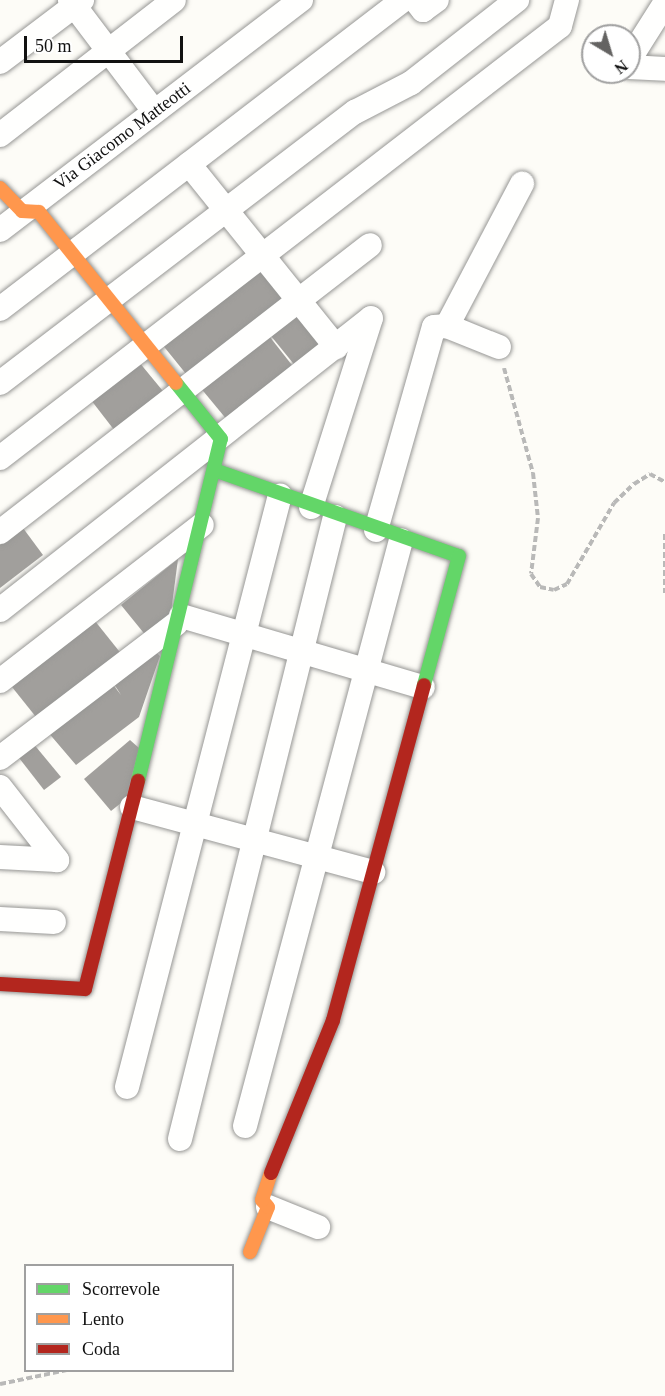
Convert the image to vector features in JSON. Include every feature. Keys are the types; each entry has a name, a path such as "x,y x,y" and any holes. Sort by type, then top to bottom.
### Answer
{"street":[{"path":"0,135 174,0"},
{"path":"0,309 403,0"},
{"path":"415,0 423,10 437,0"},
{"path":"0,383 354,112 411,83 517,0"},
{"path":"0,458 560,26 567,0"},
{"path":"0,62 75,2 154,111"},
{"path":"641,41 665,3"},
{"name":"Via Giacomo Matteotti","path":"0,230 287,4"},
{"path":"641,68 665,69"},
{"path":"189,164 336,348"},
{"path":"447,326 522,184"},
{"path":"0,188 22,211 39,212 220,439 217,471 85,989 0,984"},
{"path":"0,532 370,245"},
{"path":"0,610 336,348 371,318 310,507"},
{"path":"376,530 434,327 447,326 500,347"},
{"path":"217,471 335,517 401,540 459,556 333,1020 262,1200 268,1207 318,1227"},
{"path":"128,1087 193,824 280,495"},
{"path":"180,1139 335,517"},
{"path":"0,681 202,525"},
{"path":"245,1126 363,669 401,540"},
{"path":"179,620 423,687"},
{"path":"0,758 179,620"},
{"path":"0,787 57,860 0,857"},
{"path":"132,807 373,872"},
{"path":"0,919 54,922"},
{"path":"250,1252 268,1207"}],"path":[{"path":"500,347 533,473 538,518 531,574 540,587 554,590 567,584 614,504 634,484 650,474 665,482"},
{"path":"665,534 665,593"},
{"path":"0,1384 62,1372"}],"building":[{"path":"258,267 288,305 191,380 161,343"},
{"path":"297,315 323,347 297,368 271,336"},
{"path":"266,332 295,369 228,421 199,386"},
{"path":"139,362 167,396 118,435 91,400"},
{"path":"23,528 43,555 0,588 0,545"},
{"path":"178,559 170,620 147,637 121,605"},
{"path":"95,621 123,656 40,722 12,687"},
{"path":"153,649 160,656 139,717 76,765 47,731 111,682 121,695 114,684"},
{"path":"130,740 139,748 126,799 111,811 84,779"},
{"path":"32,742 61,777 44,790 16,754"}],"traffic: fast":[{"path":"138,781 221,439 176,383"},
{"path":"217,471 459,556 424,685"}],"traffic: slow":[{"path":"0,188 22,211 39,212 176,383"},
{"path":"250,1252 268,1207 262,1200 271,1173"}],"traffic: jam":[{"path":"271,1173 333,1020 424,685"},
{"path":"0,984 85,989 138,781"}]}
